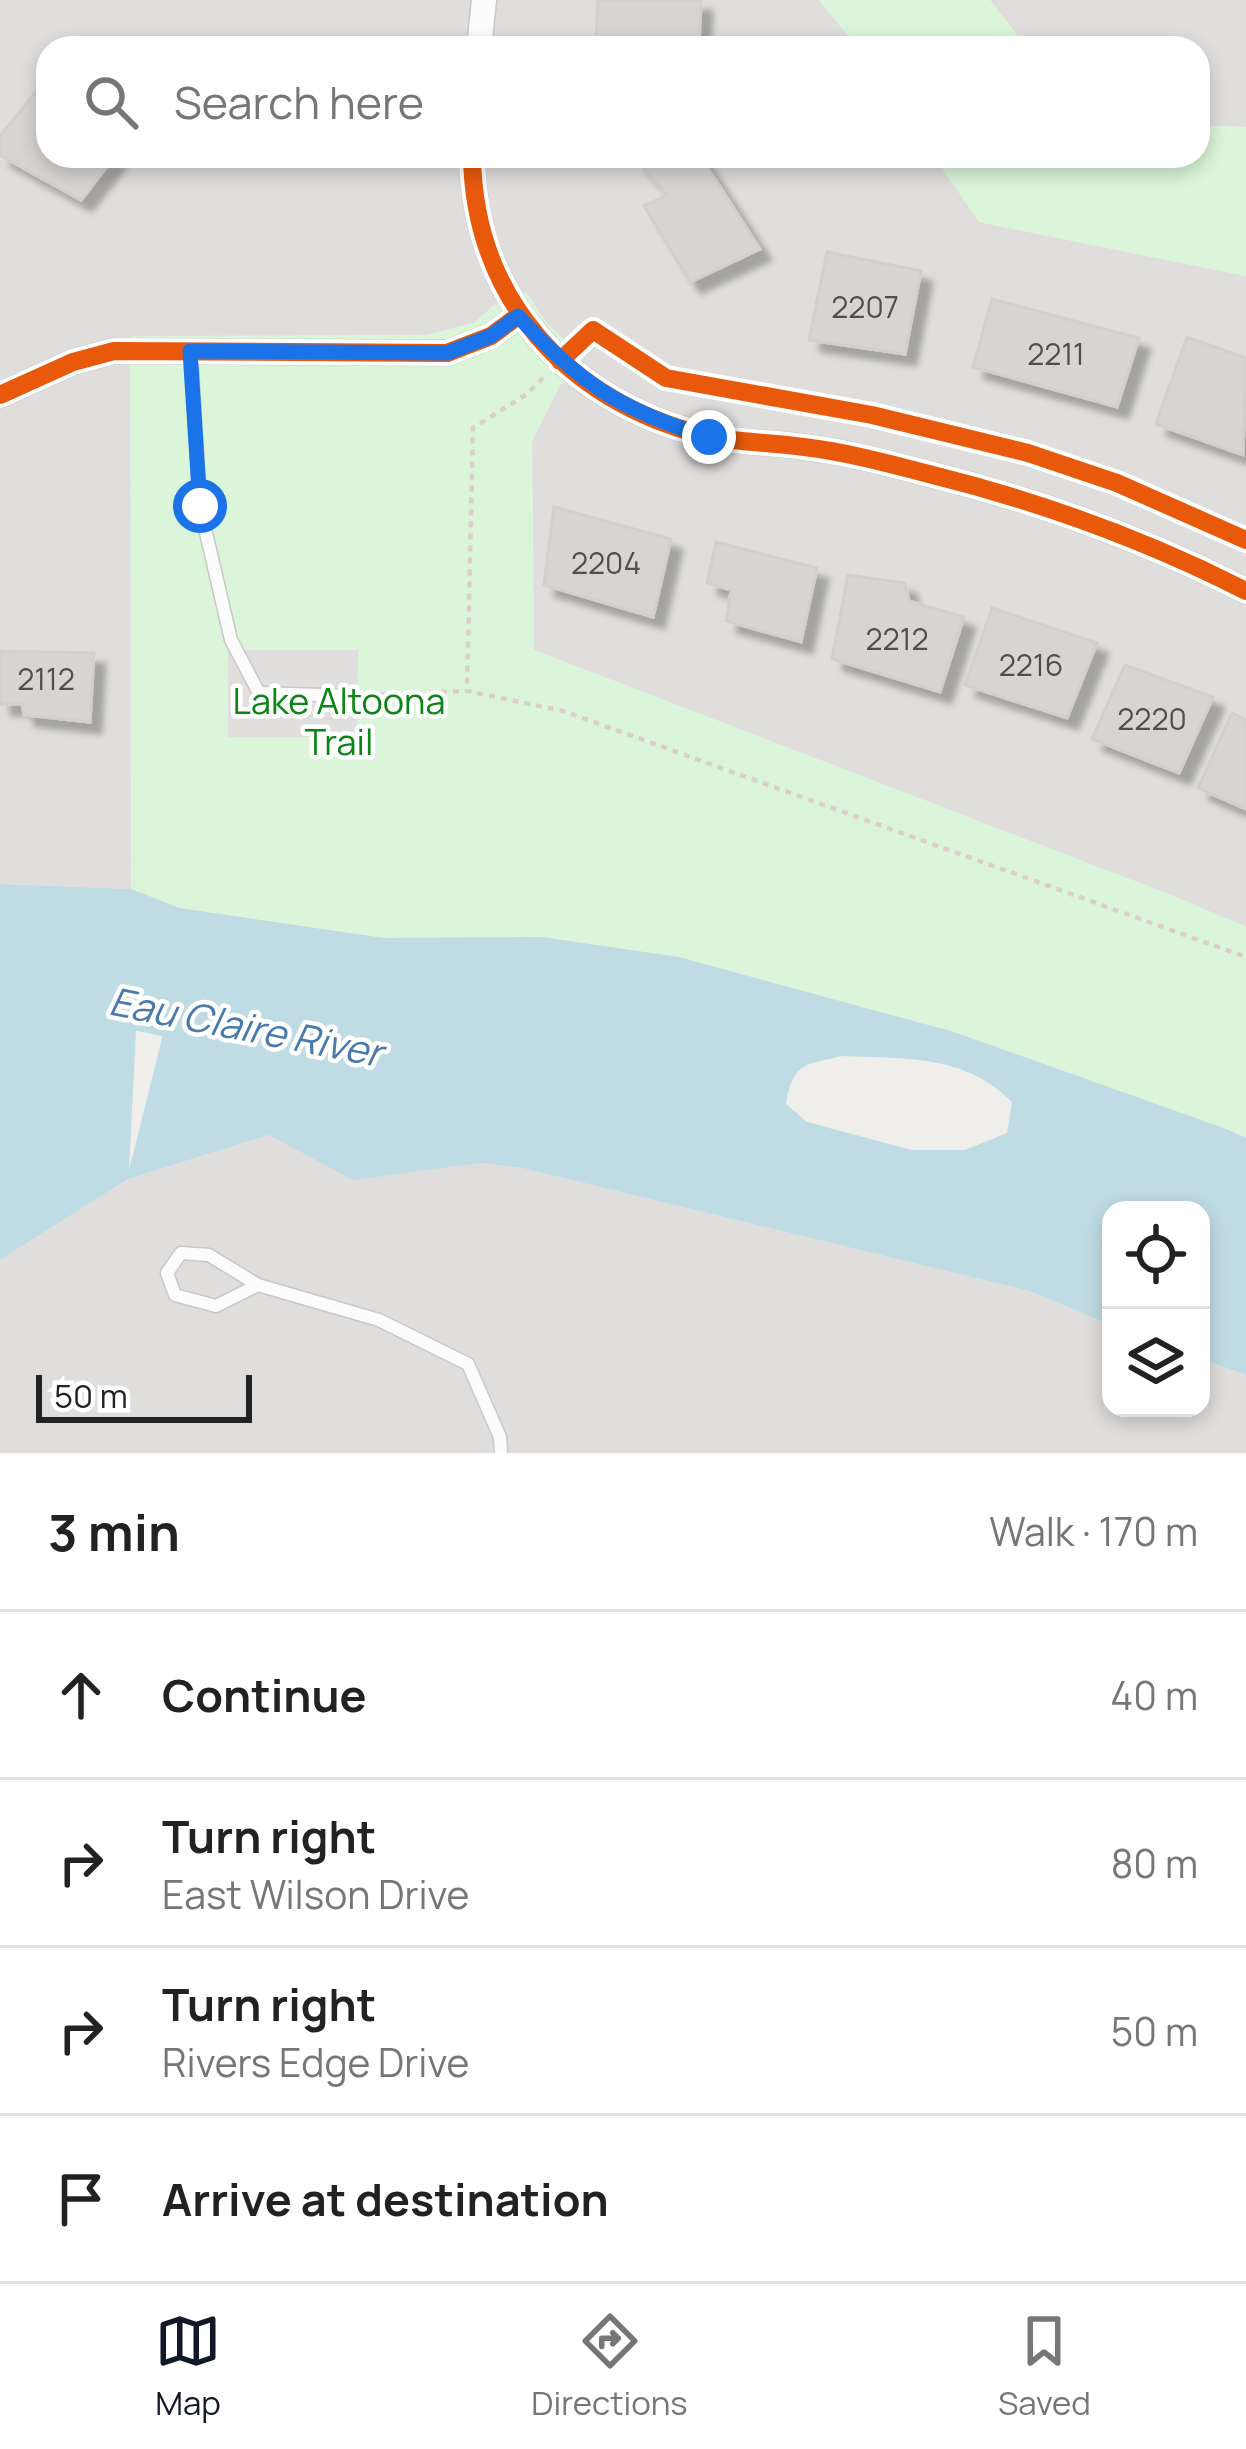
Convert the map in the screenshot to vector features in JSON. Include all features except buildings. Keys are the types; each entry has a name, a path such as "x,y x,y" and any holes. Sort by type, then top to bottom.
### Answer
{"street":[{"path":"480,36 484,0"},
{"path":"472,168 483,237 518,316 560,362 614,402 709,437 872,459 1017,498 1179,559 1246,591"},
{"path":"0,394 74,362 114,351 447,353 491,336 518,316"}],"lane":[{"path":"190,351 200,506 231,640 259,693 352,696"},
{"path":"258,1285 216,1306 175,1295 167,1273 181,1253 209,1256 258,1285 379,1320 468,1364 500,1437 501,1453"}],"path":[{"path":"467,691 473,428 527,394"},
{"path":"352,696 467,691 563,711 1246,957"}],"shaded area":[{"path":"0,0 819,0 848,36 36,36 36,168 942,168 979,222 1246,276 1246,927 534,650 532,441 560,385 583,358 546,322 526,292 493,306 474,323 427,335 131,337 131,889 0,884"},
{"path":"990,0 1246,0 1246,127 1210,126 1210,36 1018,36"},
{"path":"228,650 358,650 357,737 228,737"},
{"path":"269,1135 353,1179 480,1163 522,1168 1029,1291 1102,1321 1102,1417 1210,1417 1210,1362 1246,1375 1246,1453 0,1453 0,1260 128,1179"}],"green space":[{"path":"819,0 990,0 1018,36 848,36"},
{"path":"1210,126 1246,127 1246,276 979,222 942,168 1210,168"},
{"name":"Lake Altoona Trail","path":"526,292 546,322 583,358 560,385 532,441 534,650 1246,927 1246,1138 954,1032 679,957 542,937 384,938 180,908 131,889 130,336 427,335 474,323 493,306"}],"water":[{"path":"0,884 131,889 180,908 384,938 542,937 679,957 954,1032 1229,1130 1246,1138 1246,1375 1210,1362 1210,1201 1102,1201 1102,1321 1029,1291 522,1168 480,1163 353,1180 269,1135 128,1179 0,1260","holes":["138,991 173,994 129,1170","843,1056 954,1067 994,1086 1012,1102 1007,1133 965,1150 912,1150 807,1122 786,1104 797,1073 810,1064"]}],"waterway":[{"name":"Eau Claire River","path":"0,976 234,1025"}],"cycle path":[{"path":"473,168 477,208 490,255 510,298 571,369 610,397 654,419 703,435 851,455 1010,496 1130,539 1246,591"},
{"path":"0,395 73,362 114,351 447,353 491,336 518,316"},
{"path":"560,361 593,330 666,378 872,415 1028,453 1117,483 1246,540"}],"route":[{"path":"200,506 190,351 447,353 491,336 518,316 560,362 614,402 709,437"}]}
